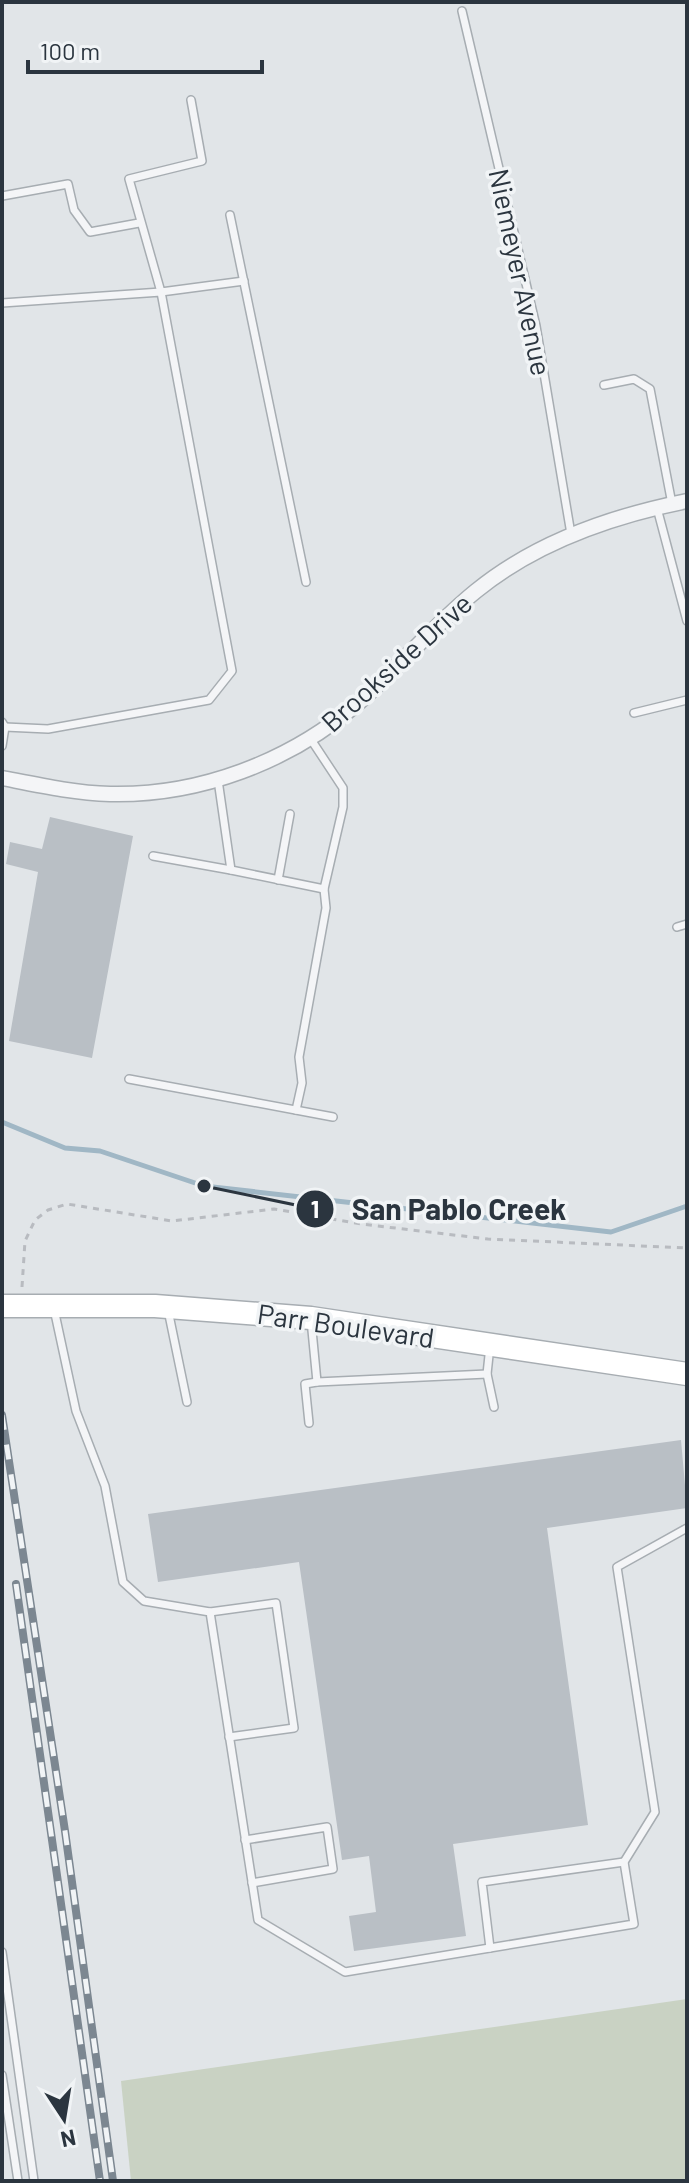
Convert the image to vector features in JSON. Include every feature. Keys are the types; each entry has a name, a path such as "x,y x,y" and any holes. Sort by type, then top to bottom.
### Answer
{"street":[{"name":"Brookside Drive","path":"2,778 109,794 145,793 218,780 288,752 357,704 477,590 571,534 672,504"},
{"name":"Parr Boulevard","path":"13,1306 167,1307 311,1318 687,1374"}],"lane":[{"name":"Niemeyer Avenue","path":"462,11 536,326 571,534"},
{"path":"2,746 4,724 48,729 209,700 232,671 161,292 129,179 202,161 191,100"},
{"path":"2,196 68,184 74,210 90,232 139,223"},
{"path":"230,215 306,582"},
{"path":"2,303 161,292 244,281"},
{"path":"604,385 634,379 650,389 672,504 687,621"},
{"path":"634,713 687,700"},
{"path":"296,1110 302,1083 299,1057 326,908 324,889 343,807 343,788 310,738"},
{"path":"218,780 231,870"},
{"path":"278,880 290,814"},
{"path":"153,856 324,889"},
{"path":"677,927 687,924"},
{"path":"129,1079 333,1117"},
{"path":"54,1307 76,1411 105,1486 123,1582 144,1601 210,1612 276,1603 294,1728 229,1737"},
{"path":"167,1307 187,1402"},
{"path":"311,1318 317,1382"},
{"path":"490,1346 487,1374 494,1407"},
{"path":"309,1423 305,1384 487,1374"},
{"path":"210,1612 258,1920 345,1972 634,1924 624,1862 655,1812 617,1567 687,1528"},
{"path":"245,1840 327,1827 333,1869 252,1883"},
{"path":"490,1948 482,1882 624,1862"},
{"path":"2,1952 34,2181"},
{"path":"2,2075 18,2181"}],"path":[{"path":"13,1306 25,1241 35,1220 48,1210 67,1204 172,1221 274,1209 361,1224 488,1239 687,1248"}],"green space":[{"path":"687,1999 687,2181 131,2181 121,2081"}],"building":[{"path":"50,817 133,836 92,1058 9,1041 38,872 6,864 10,842 42,849"},
{"path":"681,1440 687,1508 547,1528 588,1825 453,1844 466,1936 354,1951 349,1916 376,1912 369,1856 342,1860 299,1562 158,1582 148,1514"}],"waterway":[{"path":"2,1122 65,1148 100,1151 204,1186 611,1232 687,1206"}],"railway":[{"path":"2,1415 65,1831 113,2181"},
{"path":"16,1584 100,2181"}],"place":[{"name":"San Pablo Creek","path":"204,1186"}]}
